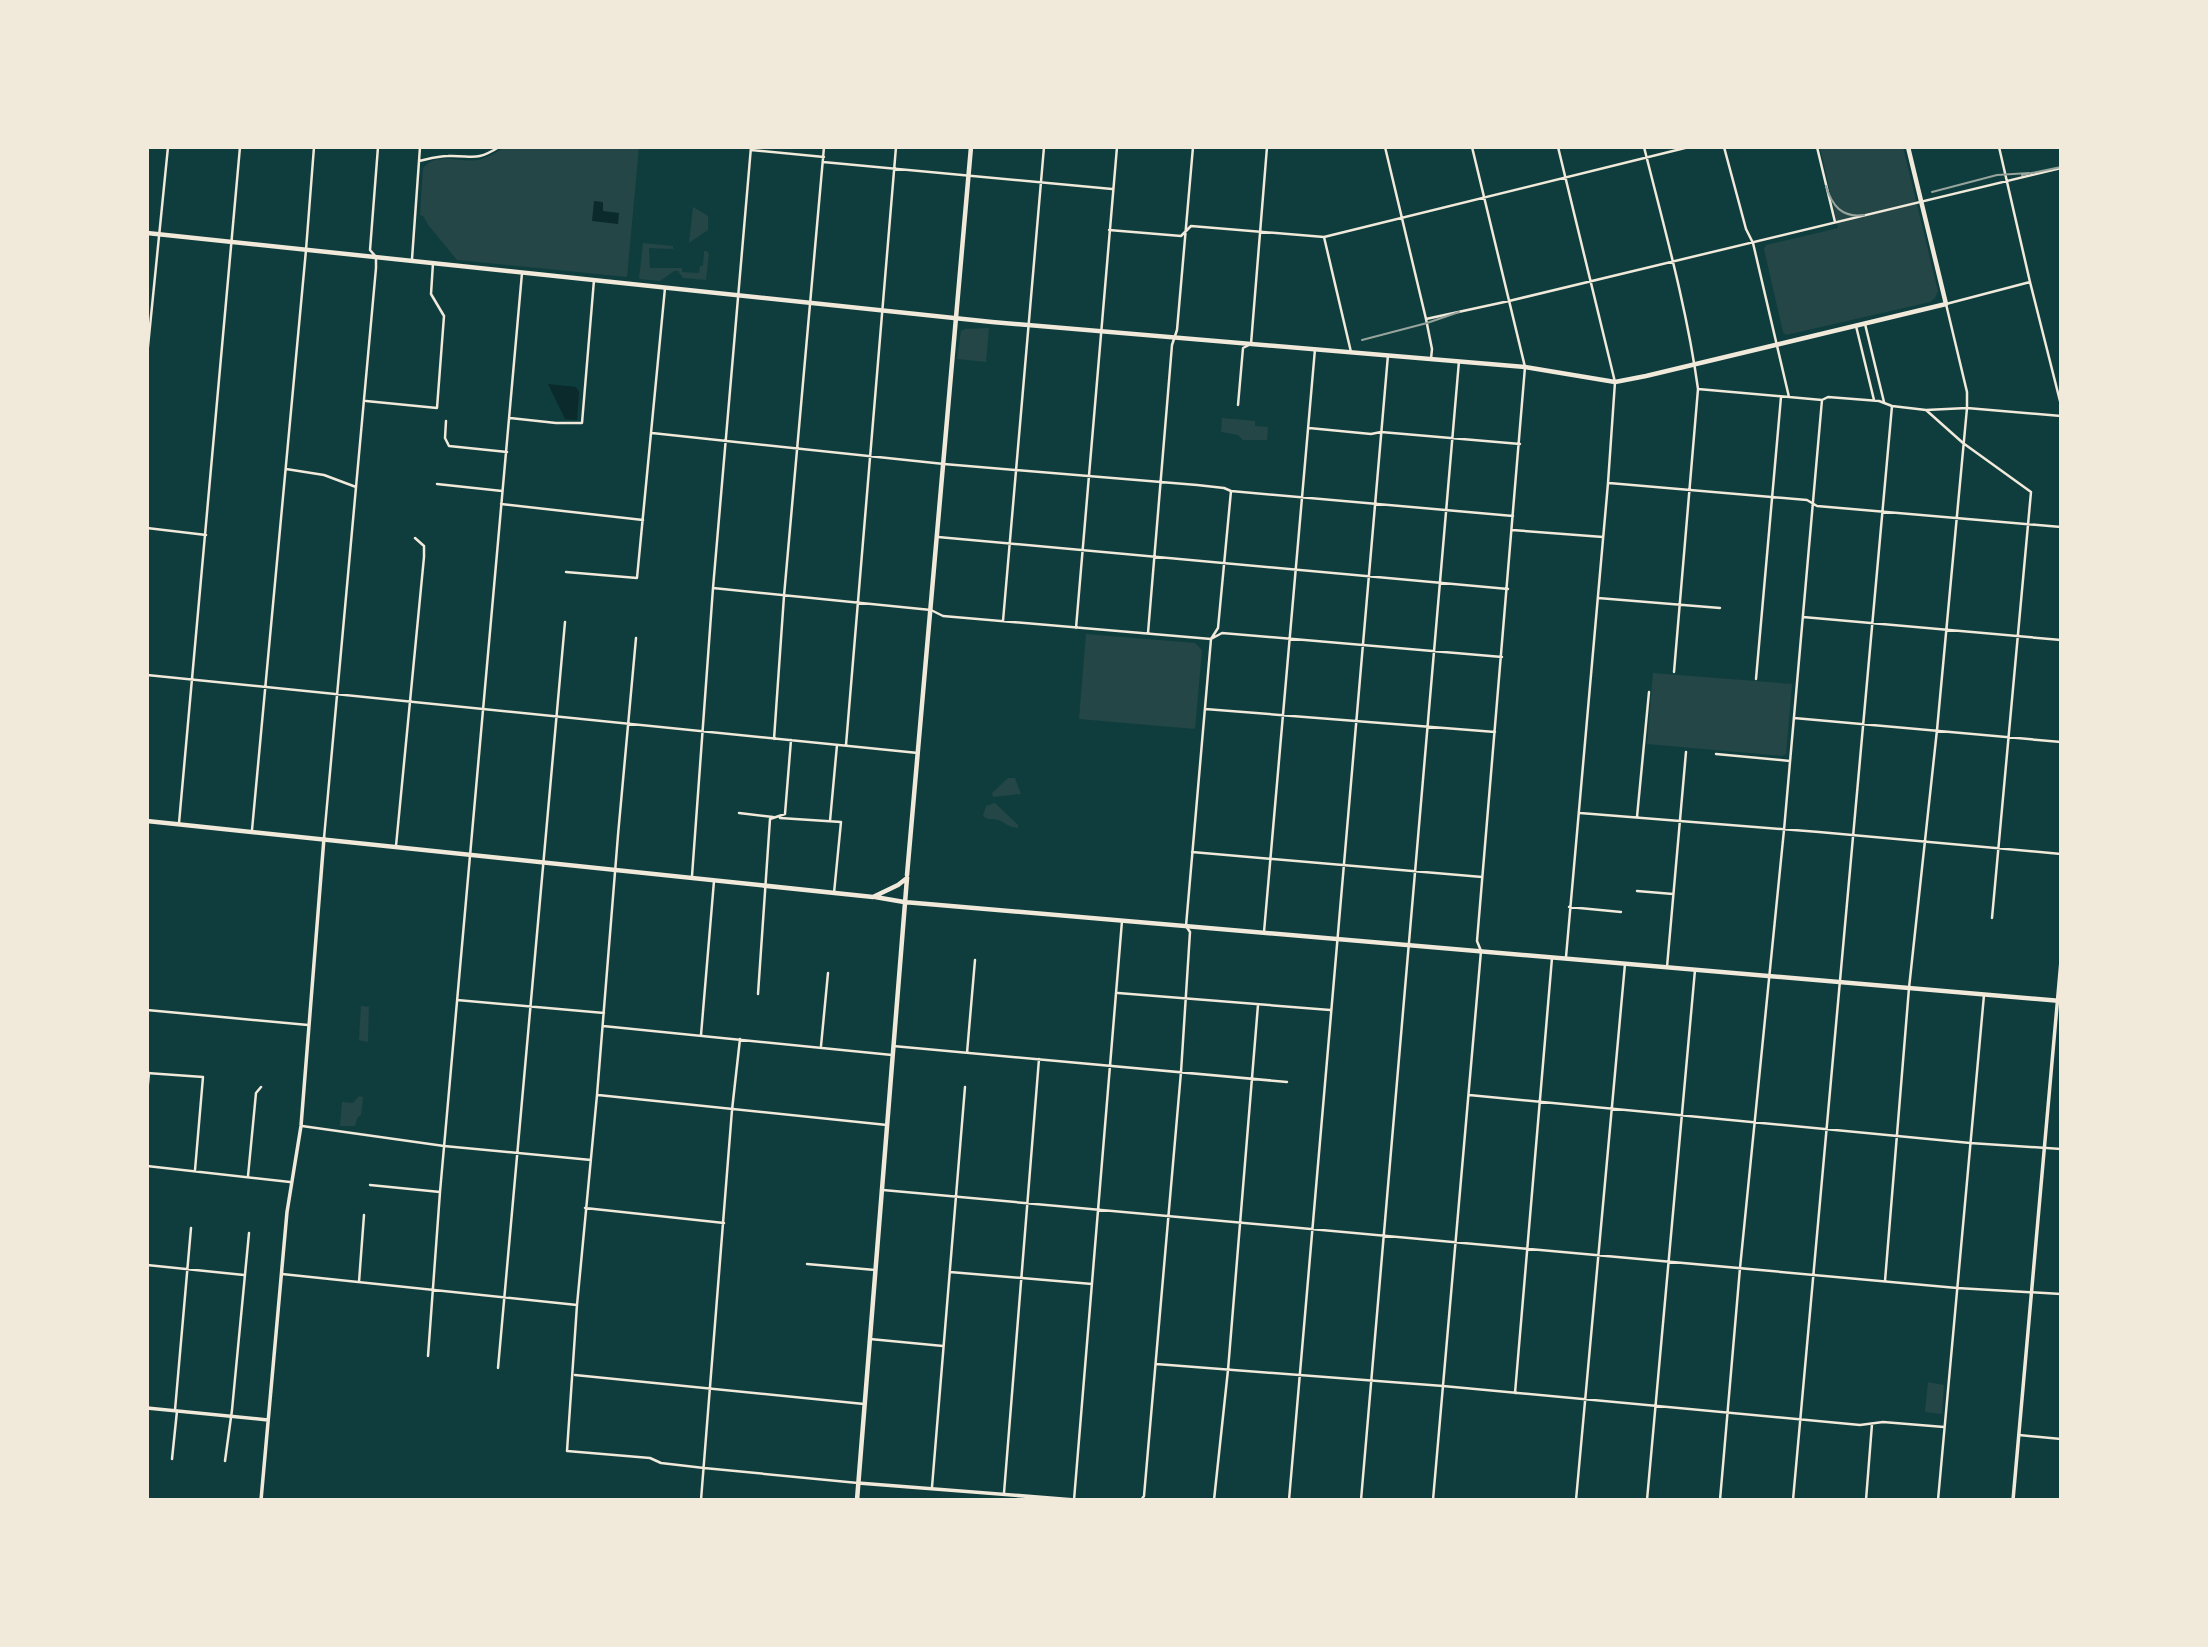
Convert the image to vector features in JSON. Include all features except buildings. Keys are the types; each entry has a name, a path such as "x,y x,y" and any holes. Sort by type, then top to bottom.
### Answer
{"main road":[{"path":"856,1500 904,902 971,147"},
{"path":"147,233 882,311 1459,361 1615,382 1946,304 1908,147"},
{"path":"147,821 470,853 904,902 2059,1001"},
{"path":"874,897 898,885 907,877"}],"street":[{"path":"147,356 149,314 168,147"},
{"path":"179,824 240,147"},
{"path":"252,832 314,147"},
{"path":"261,1500 290,1182 301,1126 324,838 365,401 376,257 370,250 378,147"},
{"path":"411,261 420,147"},
{"path":"419,161 449,156 473,158 486,155 499,147"},
{"path":"774,739 824,147"},
{"path":"846,746 896,147"},
{"path":"1003,621 1044,147"},
{"path":"1076,628 1116,147"},
{"path":"1148,634 1172,345 1175,338 1193,147"},
{"path":"1238,405 1243,348 1251,344 1267,147"},
{"path":"1385,147 1426,319 1432,349 1430,359"},
{"path":"1433,1500 1481,951 1477,941 1525,368 1472,147"},
{"path":"1558,147 1615,382 1566,959"},
{"path":"1644,147 1695,365 1698,389 1674,672"},
{"path":"1110,230 1181,236 1191,226 1324,237 1689,147"},
{"path":"1724,147 1746,229 1753,243 1789,397"},
{"path":"1817,147 1835,222"},
{"path":"1999,147 2061,405"},
{"path":"692,879 713,588 751,149 824,157"},
{"path":"823,162 1112,189"},
{"path":"1426,319 2061,168"},
{"path":"1324,237 1351,352"},
{"path":"365,401 438,408 444,316 430,294 433,263"},
{"path":"428,1356 440,1192 522,273"},
{"path":"509,418 582,423 594,280"},
{"path":"1885,1281 1909,988 1926,841 1967,408 1967,392 1946,304 2030,282"},
{"path":"566,572 637,578 665,288"},
{"path":"1865,324 1884,402"},
{"path":"1856,326 1874,400"},
{"path":"1264,933 1315,349"},
{"path":"1289,1500 1388,355"},
{"path":"1361,1500 1459,361"},
{"path":"1698,389 1822,400 1828,397 1874,400 1892,406 1926,410 1967,408 2061,415"},
{"path":"1756,679 1781,397"},
{"path":"1720,1500 1822,400"},
{"path":"1793,1500 1892,406"},
{"path":"1926,410 1963,443 2031,492 1992,918"},
{"path":"446,421 445,439 449,446 506,452"},
{"path":"1309,428 1371,435 1381,432 1520,444"},
{"path":"652,433 944,464 1513,516"},
{"path":"286,469 324,475 356,487"},
{"path":"1608,483 1772,497 1813,503 1817,506 2061,527"},
{"path":"437,484 502,491"},
{"path":"1142,1500 1181,1072 1190,932 1186,926 1192,852 1211,639 1218,628 1231,491"},
{"path":"501,505 642,520"},
{"path":"147,528 206,534"},
{"path":"1512,530 1603,537"},
{"path":"938,537 1508,589"},
{"path":"396,846 425,557 424,546 415,538"},
{"path":"713,588 931,610 943,616 1076,628 1211,639 1222,633 1502,657"},
{"path":"1597,598 1720,608"},
{"path":"1802,617 2061,640"},
{"path":"498,1368 565,622"},
{"path":"636,638 585,1208 567,1451 650,1458 661,1463 858,1483 1074,1500 1122,920"},
{"path":"147,675 918,753"},
{"path":"1637,817 1649,692"},
{"path":"1205,709 1495,732"},
{"path":"1794,718 2061,742"},
{"path":"758,994 770,820 785,814 791,740"},
{"path":"830,821 837,745"},
{"path":"1667,967 1686,752"},
{"path":"1716,754 1790,761"},
{"path":"739,813 841,822 834,893"},
{"path":"1578,813 2061,854"},
{"path":"1192,852 1482,877"},
{"path":"701,1035 715,881"},
{"path":"1637,891 1673,894"},
{"path":"1569,907 1622,912"},
{"path":"1515,1393 1552,958"},
{"path":"967,1053 975,960"},
{"path":"2012,1500 2061,961"},
{"path":"1576,1500 1625,964"},
{"path":"1647,1500 1695,970"},
{"path":"821,1047 828,973"},
{"path":"1116,993 1331,1010"},
{"path":"1938,1500 1984,995"},
{"path":"457,1000 604,1013"},
{"path":"1214,1500 1228,1370 1258,1005"},
{"path":"147,1010 308,1025"},
{"path":"603,1026 892,1055"},
{"path":"701,1500 740,1039"},
{"path":"893,1046 1287,1082"},
{"path":"1004,1493 1039,1059"},
{"path":"147,1093 148,1073 203,1077 195,1170"},
{"path":"248,1175 256,1093 261,1087"},
{"path":"932,1488 965,1087"},
{"path":"597,1095 887,1125"},
{"path":"1469,1095 1827,1130 2061,1149"},
{"path":"301,1126 444,1146 591,1160"},
{"path":"147,1166 248,1175 290,1182"},
{"path":"370,1185 440,1192"},
{"path":"881,1190 1957,1288 2061,1294"},
{"path":"585,1208 724,1223"},
{"path":"359,1282 365,1215"},
{"path":"172,1459 191,1228"},
{"path":"225,1461 249,1233"},
{"path":"807,1264 875,1270"},
{"path":"147,1265 244,1275"},
{"path":"950,1272 1092,1284"},
{"path":"282,1274 577,1305"},
{"path":"870,1339 943,1346"},
{"path":"1156,1364 1443,1386 1860,1425 1883,1422 1944,1427"},
{"path":"574,1375 864,1404"},
{"path":"147,1408 268,1420"},
{"path":"1866,1500 1872,1424"},
{"path":"2018,1434 2061,1439"}],"shaded area":[{"path":"505,147 639,147 627,277 457,260 420,215 423,168 435,160 482,159"},
{"path":"1820,147 1903,147 1938,291 1930,302 1786,335 1783,332 1764,249 1766,245 1838,228"},
{"path":"594,201 603,202 603,211 619,213 618,224 592,221"},
{"path":"693,207 708,216 708,230 689,243"},
{"path":"643,243 673,246 673,249 649,248 650,268 682,268 682,272 699,273 700,266 703,266 704,251 707,251 709,254 706,280 683,278 678,271 660,281 639,279"},
{"path":"989,328 986,362 957,359 961,331"},
{"path":"548,384 576,387 579,392 577,420 565,419"},
{"path":"1222,418 1255,421 1255,426 1268,427 1267,440 1243,440 1238,435 1221,432"},
{"path":"1086,634 1195,643 1202,650 1195,729 1079,719"},
{"path":"1653,673 1792,684 1786,754 1782,756 1647,744"},
{"path":"1008,778 1015,778 1021,794 993,797 992,793"},
{"path":"995,803 1018,828 983,816 986,806"},
{"path":"361,1006 369,1007 368,1042 359,1040"},
{"path":"359,1096 363,1097 361,1115 355,1126 340,1126 342,1102 353,1103"},
{"path":"1928,1382 1944,1385 1942,1414 1925,1412"}],"tram line":[{"path":"1826,186 1839,209 1850,215 1864,215"},
{"path":"1362,340 1459,312"}],"railway":[{"path":"2022,175 2061,167"},
{"path":"1932,192 1997,175 2029,173"}]}
